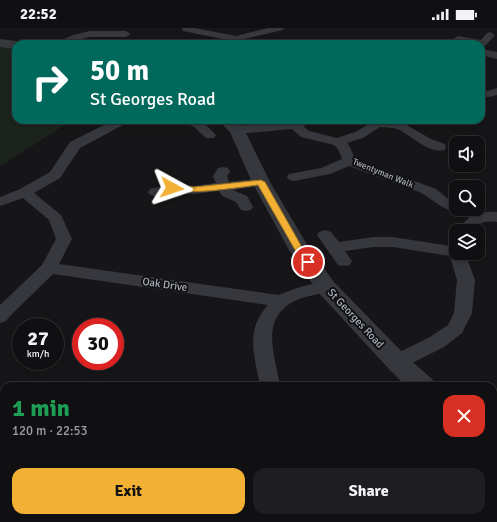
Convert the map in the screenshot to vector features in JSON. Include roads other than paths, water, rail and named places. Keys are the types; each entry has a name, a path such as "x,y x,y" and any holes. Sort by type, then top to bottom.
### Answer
{"street":[{"path":"186,28 228,40"},
{"path":"205,33 214,28"},
{"path":"241,40 280,28"},
{"path":"70,36 102,32 129,31 123,40"},
{"path":"485,41 490,36"},
{"path":"458,37 470,40"},
{"path":"0,43 12,44"},
{"path":"485,53 496,54"},
{"path":"0,202 25,192 55,175 75,145 115,124"},
{"path":"198,124 210,135"},
{"path":"231,125 297,124"},
{"path":"294,125 305,134 338,142 359,135 376,124"},
{"path":"405,124 427,142 440,147"},
{"name":"St Georges Road","path":"231,125 299,250 326,287 397,362 419,382"},
{"name":"Twentyman Walk","path":"338,142 344,146 349,161 431,192 442,201 449,204"},
{"path":"294,177 325,171 349,161"},
{"path":"224,171 220,176 227,193 242,199 246,206"},
{"path":"155,192 172,181 194,190 261,182"},
{"path":"0,317 2,313 49,268 64,239 56,218 25,192"},
{"path":"473,216 477,218 497,217"},
{"path":"470,224 477,218"},
{"path":"344,261 329,242 393,242 449,252"},
{"path":"397,362 437,342 455,329 463,313 466,280 459,260"},
{"name":"Oak Drive","path":"49,268 281,301"},
{"path":"269,382 262,344 262,331 275,306 281,301 296,294 326,287"}]}
